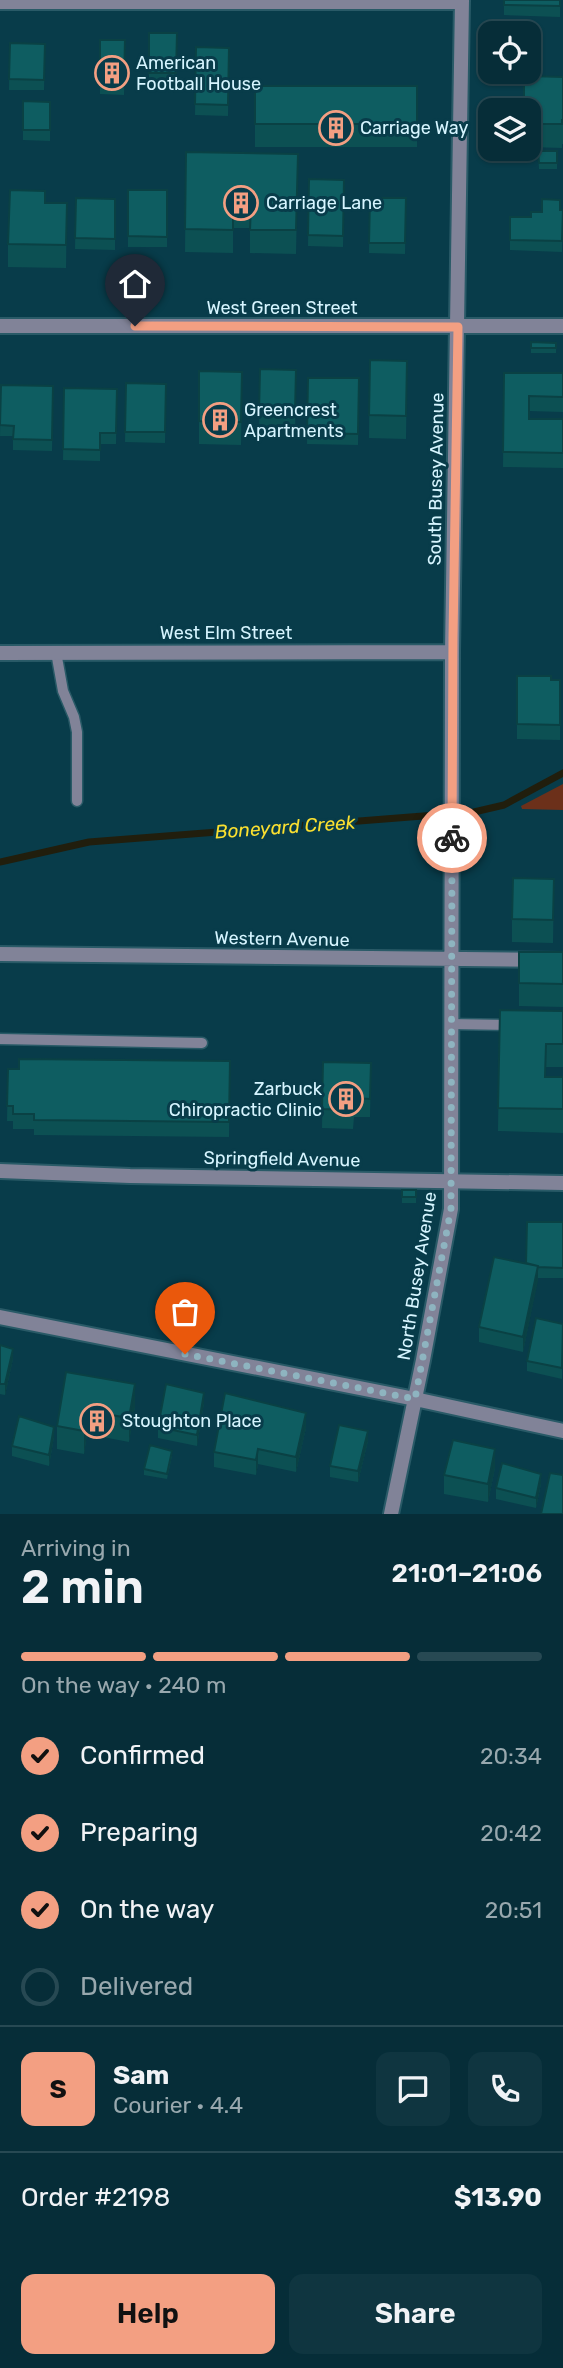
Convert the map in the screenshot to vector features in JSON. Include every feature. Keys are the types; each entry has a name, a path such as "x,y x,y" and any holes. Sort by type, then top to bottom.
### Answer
{"street":[{"path":"0,2 462,1"},
{"name":"South Busey Avenue","path":"450,958 462,1"},
{"name":"West Green Street","path":"0,326 563,326"},
{"name":"West Elm Street","path":"0,653 452,652"},
{"name":"Western Avenue","path":"0,954 563,960"},
{"name":"North Busey Avenue","path":"391,1514 448,1230 451,1181 450,958"},
{"name":"Springfield Avenue","path":"0,1171 130,1177 563,1183"},
{"path":"0,1317 563,1431"}],"lane":[{"path":"55,652 63,691 77,732 77,801"},
{"path":"450,1024 524,1026"},
{"path":"0,1039 202,1043"}],"shaded area":[{"path":"563,784 563,810 522,809 521,806"}],"building":[{"path":"504,0 560,0 560,6 504,5"},
{"path":"149,33 177,33 176,73 149,73"},
{"name":"American Football House","path":"100,40 125,40 124,84 100,84"},
{"path":"10,43 45,44 44,80 9,79"},
{"path":"196,47 229,48 228,105 195,104"},
{"path":"541,76 563,77 562,124 541,124 541,98 524,98 524,84 541,84"},
{"path":"255,86 417,86 417,124 255,124"},
{"path":"23,101 50,102 50,130 23,130"},
{"path":"541,151 557,151 557,163 539,163"},
{"name":"Carriage Lane","path":"186,152 298,154 296,230 250,230 251,205 233,205 233,230 185,229"},
{"path":"309,179 344,180 343,236 308,235"},
{"path":"10,190 45,191 45,203 67,203 66,245 8,244"},
{"path":"128,190 167,190 167,237 128,236"},
{"path":"76,198 115,199 115,239 75,238"},
{"path":"370,198 406,198 405,243 369,243"},
{"path":"542,199 560,200 560,210 563,210 562,241 510,240 510,217 531,217 531,212 542,212"},
{"path":"531,342 556,343 556,348 531,348"},
{"path":"370,360 407,361 406,416 369,415"},
{"path":"260,369 296,370 295,413 259,413"},
{"path":"199,371 242,372 241,422 199,421"},
{"path":"504,373 563,373 563,397 529,396 529,419 563,419 563,453 503,452"},
{"path":"308,378 359,378 358,434 307,433"},
{"path":"126,383 166,384 165,432 125,432"},
{"path":"1,385 53,386 52,440 13,439 14,426 0,425"},
{"path":"64,388 117,389 116,433 100,433 100,450 63,449"},
{"path":"517,676 551,676 551,680 560,680 560,725 517,724"},
{"path":"513,878 554,879 553,920 512,919"},
{"path":"519,952 563,952 563,984 519,983"},
{"path":"500,1010 563,1011 563,1044 546,1044 545,1077 563,1077 563,1109 498,1108"},
{"path":"19,1059 230,1061 229,1122 34,1120 34,1114 13,1114 13,1106 7,1106 8,1069 19,1069"},
{"path":"323,1062 371,1063 370,1099 354,1098 353,1110 322,1109"},
{"path":"402,1190 416,1190 416,1197 402,1197"},
{"path":"527,1222 563,1222 563,1268 538,1267 526,1263"},
{"path":"494,1257 538,1266 523,1337 479,1327"},
{"path":"536,1318 563,1324 562,1368 527,1361"},
{"path":"0,1345 13,1349 5,1384 0,1384"},
{"path":"66,1372 135,1384 129,1418 87,1411 84,1431 57,1426"},
{"path":"166,1384 204,1393 197,1435 158,1427"},
{"path":"225,1393 306,1413 296,1457 258,1449 256,1460 214,1452"},
{"path":"19,1416 54,1427 49,1455 12,1446"},
{"path":"339,1425 368,1431 358,1471 330,1466"},
{"path":"453,1440 495,1449 488,1484 444,1475"},
{"path":"150,1445 172,1451 167,1474 144,1469"},
{"path":"502,1463 541,1474 536,1498 496,1488"},
{"path":"550,1473 563,1475 563,1514 541,1514"}],"waterway":[{"name":"Boneyard Creek","path":"0,862 89,842 474,812 504,805 563,773"}],"way so far":[{"path":"185,1354 415,1399 451,1209 452,838"}],"place":[{"name":"American Football House","path":"112,73"},
{"name":"Carriage Way","path":"336,128"},
{"name":"Carriage Lane","path":"241,203"},
{"name":"Greencrest Apartments","path":"220,420"},
{"name":"Zarbuck Chiropractic Clinic","path":"346,1099"},
{"name":"Stoughton Place","path":"97,1421"}],"route":[{"path":"135,326 458,327 452,838"}]}
